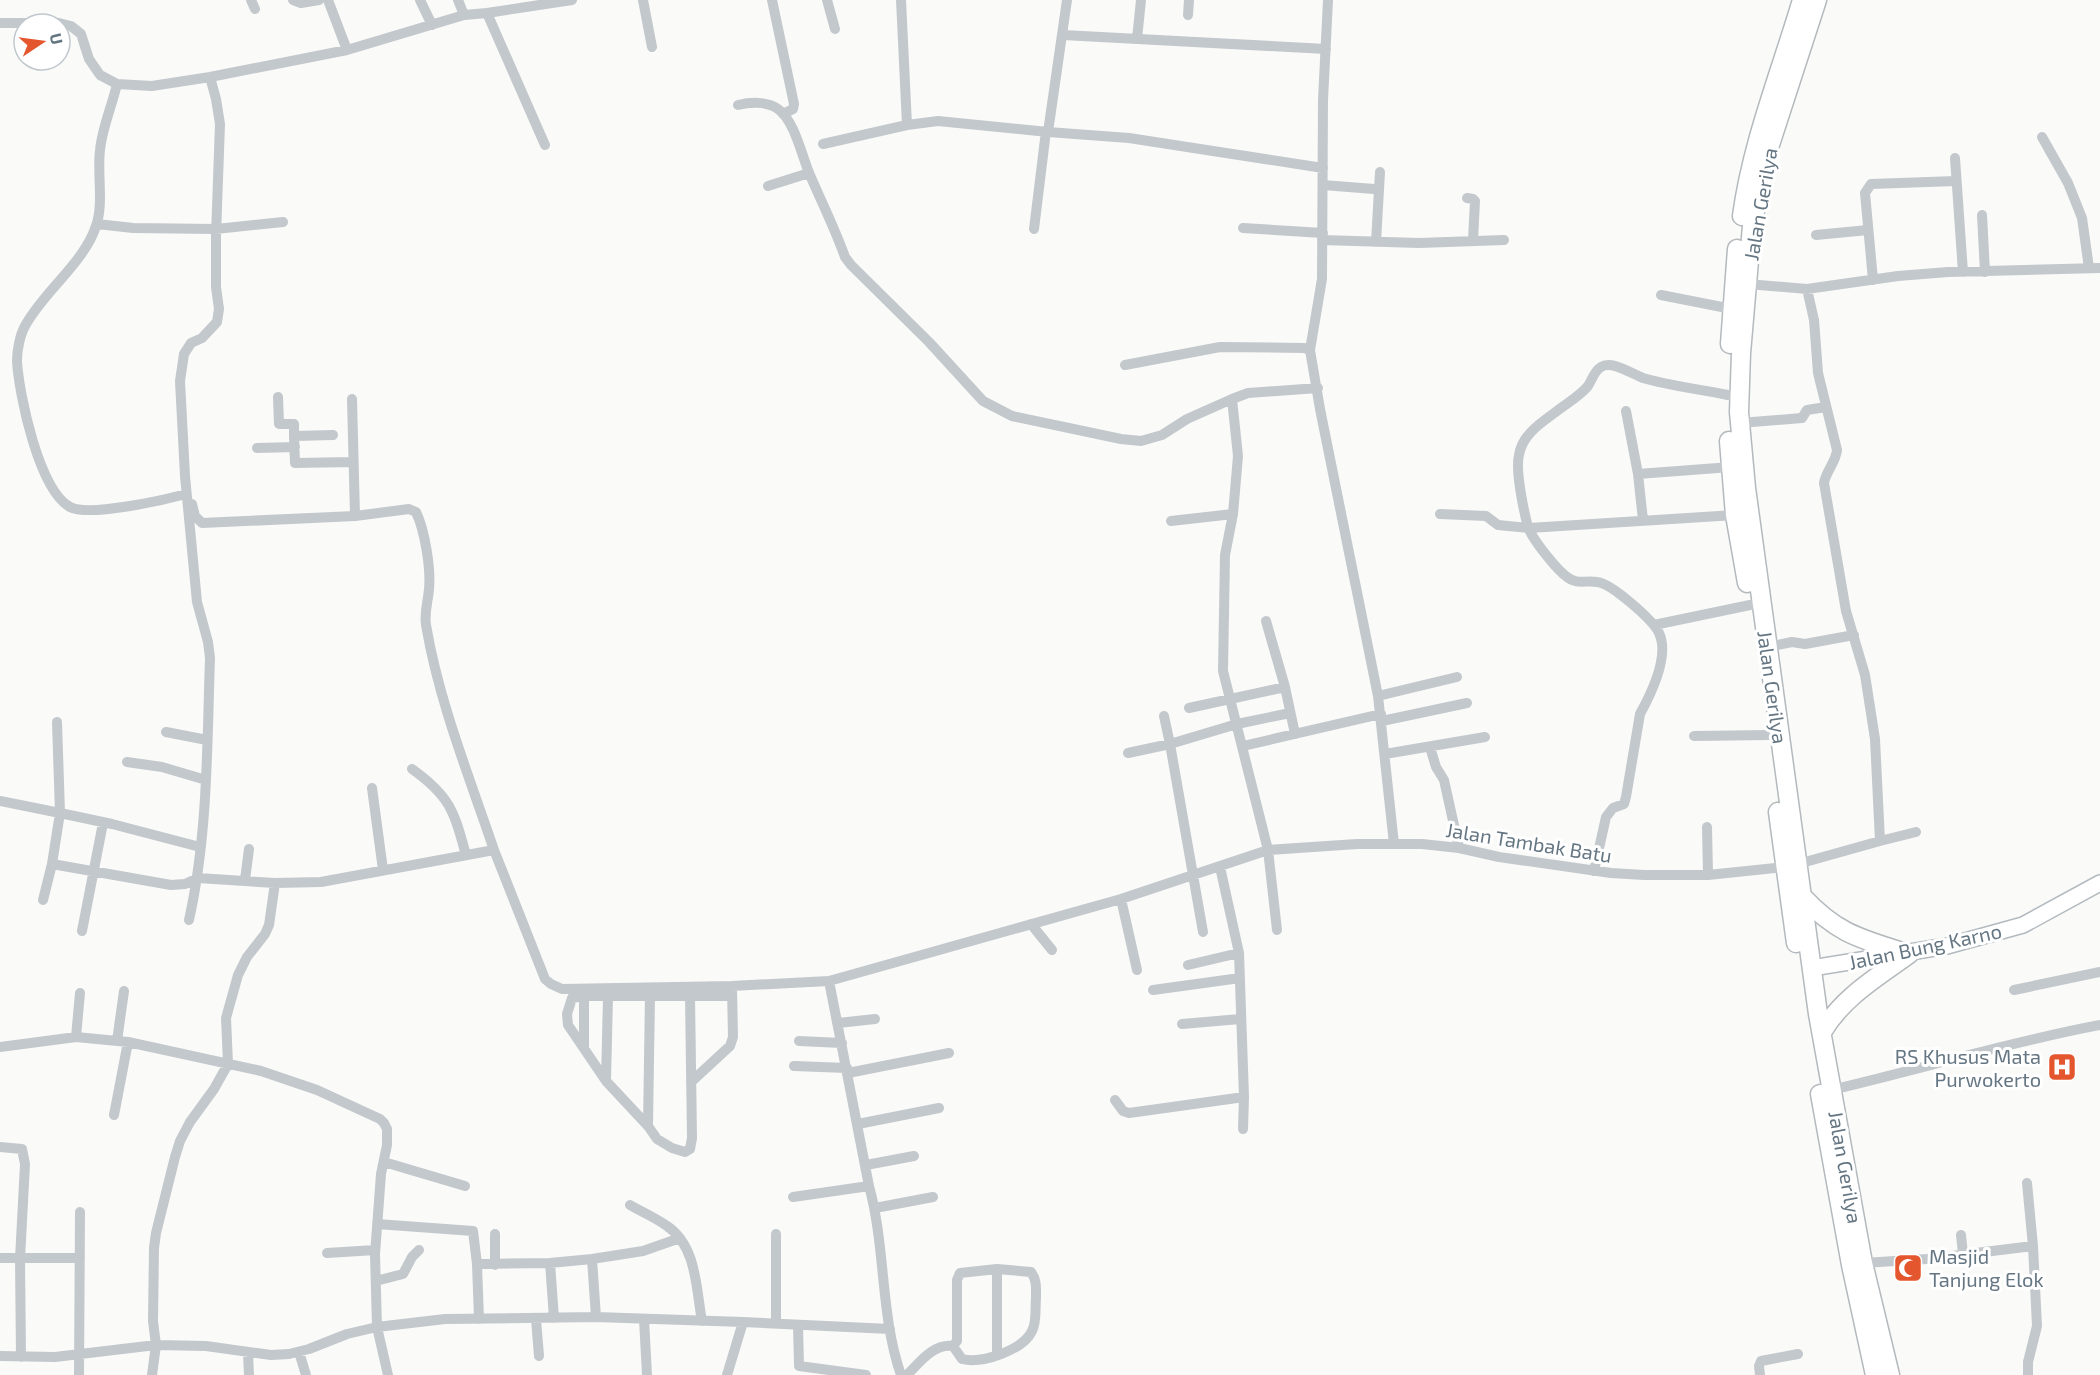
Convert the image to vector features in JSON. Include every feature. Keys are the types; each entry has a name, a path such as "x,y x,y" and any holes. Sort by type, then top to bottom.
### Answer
{"highway":[{"name":"Jalan Gerilya","path":"1802,0 1796,42 1760,179 1752,226 1741,353 1739,489 1735,515 1792,866 1802,896 1812,968 1812,1015 1822,1032 1863,1263 1890,1375"},
{"name":"Jalan Gerilya","path":"1817,0 1796,42 1747,180 1732,309 1728,395 1731,467 1739,489 1768,647 1792,866 1831,1161 1875,1375"},
{"path":"1802,896 1819,914 1835,926 1856,937 1909,954"},
{"path":"1822,1032 1832,1014 1846,1000 1909,954"}],"main road":[{"name":"Jalan Bung Karno","path":"1812,968 1909,954 2023,925 2100,883"}],"street":[{"path":"293,0 302,3 319,0"},
{"path":"328,0 346,50"},
{"path":"420,0 432,25"},
{"path":"458,0 464,15"},
{"path":"0,23 59,23 71,26 81,34 90,62 100,75 117,84 152,86 346,50 464,15 569,0"},
{"path":"643,0 652,47"},
{"path":"772,0 792,127 845,257 929,342 983,401 1012,416 1121,439 1141,441 1162,435 1186,419 1248,393 1317,387"},
{"path":"827,0 834,29"},
{"path":"901,0 907,125"},
{"path":"1034,229 1067,0"},
{"path":"1137,39 1141,0"},
{"path":"1188,15 1189,0"},
{"path":"1328,0 1322,279 1311,350 1320,409 1378,696 1394,844"},
{"path":"487,13 545,145"},
{"path":"1063,35 1326,50"},
{"path":"189,920 198,878 206,780 210,658 197,602 186,494 180,381 184,354 190,343 202,338 217,322 219,309 216,287 216,229 220,124 210,77"},
{"path":"117,84 100,146 98,172 100,205 97,224 92,237 80,255 25,326 17,358 22,399 45,477 55,492 69,506 80,510 99,509 158,501 186,494"},
{"path":"738,105 749,102 776,107 788,112"},
{"path":"822,144 907,125 938,121 1129,138 1323,168"},
{"path":"1747,284 1808,289 1948,272 2094,268 2082,219 2068,183 2042,137"},
{"path":"1955,158 1963,272"},
{"path":"1376,242 1380,172"},
{"path":"768,186 809,173"},
{"path":"1873,280 1865,193 1871,184 1956,182"},
{"path":"1323,185 1374,189"},
{"path":"1467,198 1475,201 1473,240"},
{"path":"1982,215 1984,272"},
{"path":"97,224 133,228 216,229 283,222"},
{"path":"1243,228 1376,242 1504,240"},
{"path":"1816,235 1868,230"},
{"path":"1808,289 1814,320 1818,373 1837,450 1824,483 1846,611 1865,675 1875,739 1880,841"},
{"path":"1661,295 1732,309"},
{"path":"1125,365 1220,347 1311,350"},
{"path":"1594,871 1608,812 1624,804 1640,714 1647,703 1660,663 1662,641 1654,625 1623,596 1596,582 1576,583 1566,577 1535,539 1529,528 1519,475 1518,456 1523,443 1534,428 1582,392 1602,366 1614,366 1645,378 1728,395"},
{"path":"278,397 279,424 294,424 295,463 353,462"},
{"path":"352,399 355,516"},
{"path":"1232,399 1238,456 1233,514 1225,555 1222,663 1268,850 1277,930"},
{"path":"1740,423 1802,418 1807,410 1826,407"},
{"path":"1626,411 1638,474 1643,520"},
{"path":"257,448 333,435"},
{"path":"1638,474 1731,467"},
{"path":"186,494 191,501 195,516 202,523 355,516 409,509 416,512 423,534 429,571 425,622 434,667 494,850 545,979 562,989 732,991"},
{"path":"1171,521 1233,514"},
{"path":"1440,514 1486,516 1498,525 1529,528 1735,515"},
{"path":"1654,625 1750,605"},
{"path":"1266,621 1285,687 1295,734"},
{"path":"1768,647 1792,642 1805,644 1854,635"},
{"path":"1378,696 1457,677"},
{"path":"1189,708 1285,687"},
{"path":"1243,746 1381,717 1467,703"},
{"path":"1128,753 1170,744 1237,724 1290,713"},
{"path":"1164,716 1203,932"},
{"path":"43,900 52,864 60,813 57,722"},
{"path":"166,732 207,740"},
{"path":"1694,736 1769,735"},
{"path":"1385,754 1485,737"},
{"path":"1430,747 1436,767 1444,780 1459,848"},
{"path":"127,762 162,767 206,780"},
{"path":"412,769 438,789 452,808 466,855"},
{"path":"372,788 383,870"},
{"path":"0,801 200,847"},
{"path":"82,931 103,823"},
{"path":"1707,827 1708,875"},
{"name":"Jalan Tambak Batu","path":"732,991 829,981 886,967 1121,899 1268,850 1346,844 1394,844 1459,848 1499,857 1594,871 1644,875 1708,875 1792,866 1916,832"},
{"path":"245,880 249,849"},
{"path":"52,864 171,885 185,884 198,878 275,883 321,882 494,850"},
{"path":"1220,867 1239,953 1243,1129"},
{"path":"152,1375 156,1345 153,1321 154,1248 164,1200 180,1141 228,1064 226,1018 238,975 247,957 269,926 275,883"},
{"path":"1121,899 1137,970"},
{"path":"1030,924 1052,950"},
{"path":"1188,965 1239,953"},
{"path":"2014,990 2100,972"},
{"path":"1153,990 1240,978"},
{"path":"829,981 875,1208 890,1329 901,1375"},
{"path":"114,1114 123,1041 124,991"},
{"path":"690,996 692,1138 690,1149 686,1152 657,1139 648,1126 606,1081 568,1025 567,1014 570,999 576,996 690,996 732,991"},
{"path":"691,1082 730,1046 733,1037 732,991"},
{"path":"76,1037 80,993"},
{"path":"648,1126 650,995"},
{"path":"584,996 584,1048"},
{"path":"606,1081 608,997"},
{"path":"838,1023 875,1019"},
{"path":"1182,1024 1240,1019"},
{"path":"1832,1090 2014,1042 2100,1025"},
{"path":"0,1047 76,1037 123,1041 261,1071 317,1090 380,1119 387,1129 387,1145 375,1250 377,1327 388,1375"},
{"path":"799,1041 842,1043"},
{"path":"794,1066 848,1071 949,1053"},
{"path":"1115,1100 1122,1111 1129,1113 1244,1097"},
{"path":"858,1125 939,1108"},
{"path":"0,1147 22,1149 26,1164 20,1259 21,1357"},
{"path":"866,1166 914,1156"},
{"path":"384,1162 465,1186"},
{"path":"2027,1183 2037,1326 2028,1362 2028,1375"},
{"path":"793,1197 869,1186"},
{"path":"875,1208 933,1197"},
{"path":"630,1205 668,1226 680,1238 690,1254 702,1321"},
{"path":"79,1375 80,1212"},
{"path":"377,1224 470,1230 474,1234 479,1319"},
{"path":"495,1234 495,1265"},
{"path":"776,1323 775,1250 777,1234"},
{"path":"1961,1235 1963,1254"},
{"path":"477,1264 550,1263 592,1259 643,1251 680,1238"},
{"path":"1863,1263 2033,1246"},
{"path":"327,1253 375,1250"},
{"path":"376,1281 403,1274 412,1257 419,1250"},
{"path":"0,1258 80,1258"},
{"path":"592,1259 596,1317"},
{"path":"550,1263 554,1318"},
{"path":"997,1269 997,1355"},
{"path":"997,1269 1031,1272 1036,1281 1035,1325 1031,1334 1018,1345 978,1361 962,1359 953,1346 957,1341 957,1280 960,1273 997,1269"},
{"path":"0,1356 55,1357 156,1345 206,1346 271,1356 299,1352 347,1334 377,1327 445,1319 596,1317 890,1329"},
{"path":"536,1319 539,1356"},
{"path":"644,1319 647,1375"},
{"path":"727,1375 742,1322"},
{"path":"798,1325 798,1363 800,1365 866,1375"},
{"path":"907,1375 940,1346 953,1346"},
{"path":"299,1352 306,1375"},
{"path":"248,1353 249,1375"},
{"path":"1760,1375 1761,1360 1798,1354"}],"place":[{"name":"RS Khusus Mata Purwokerto","path":"2062,1067"},
{"name":"Masjid Tanjung Elok","path":"1908,1268"}]}
